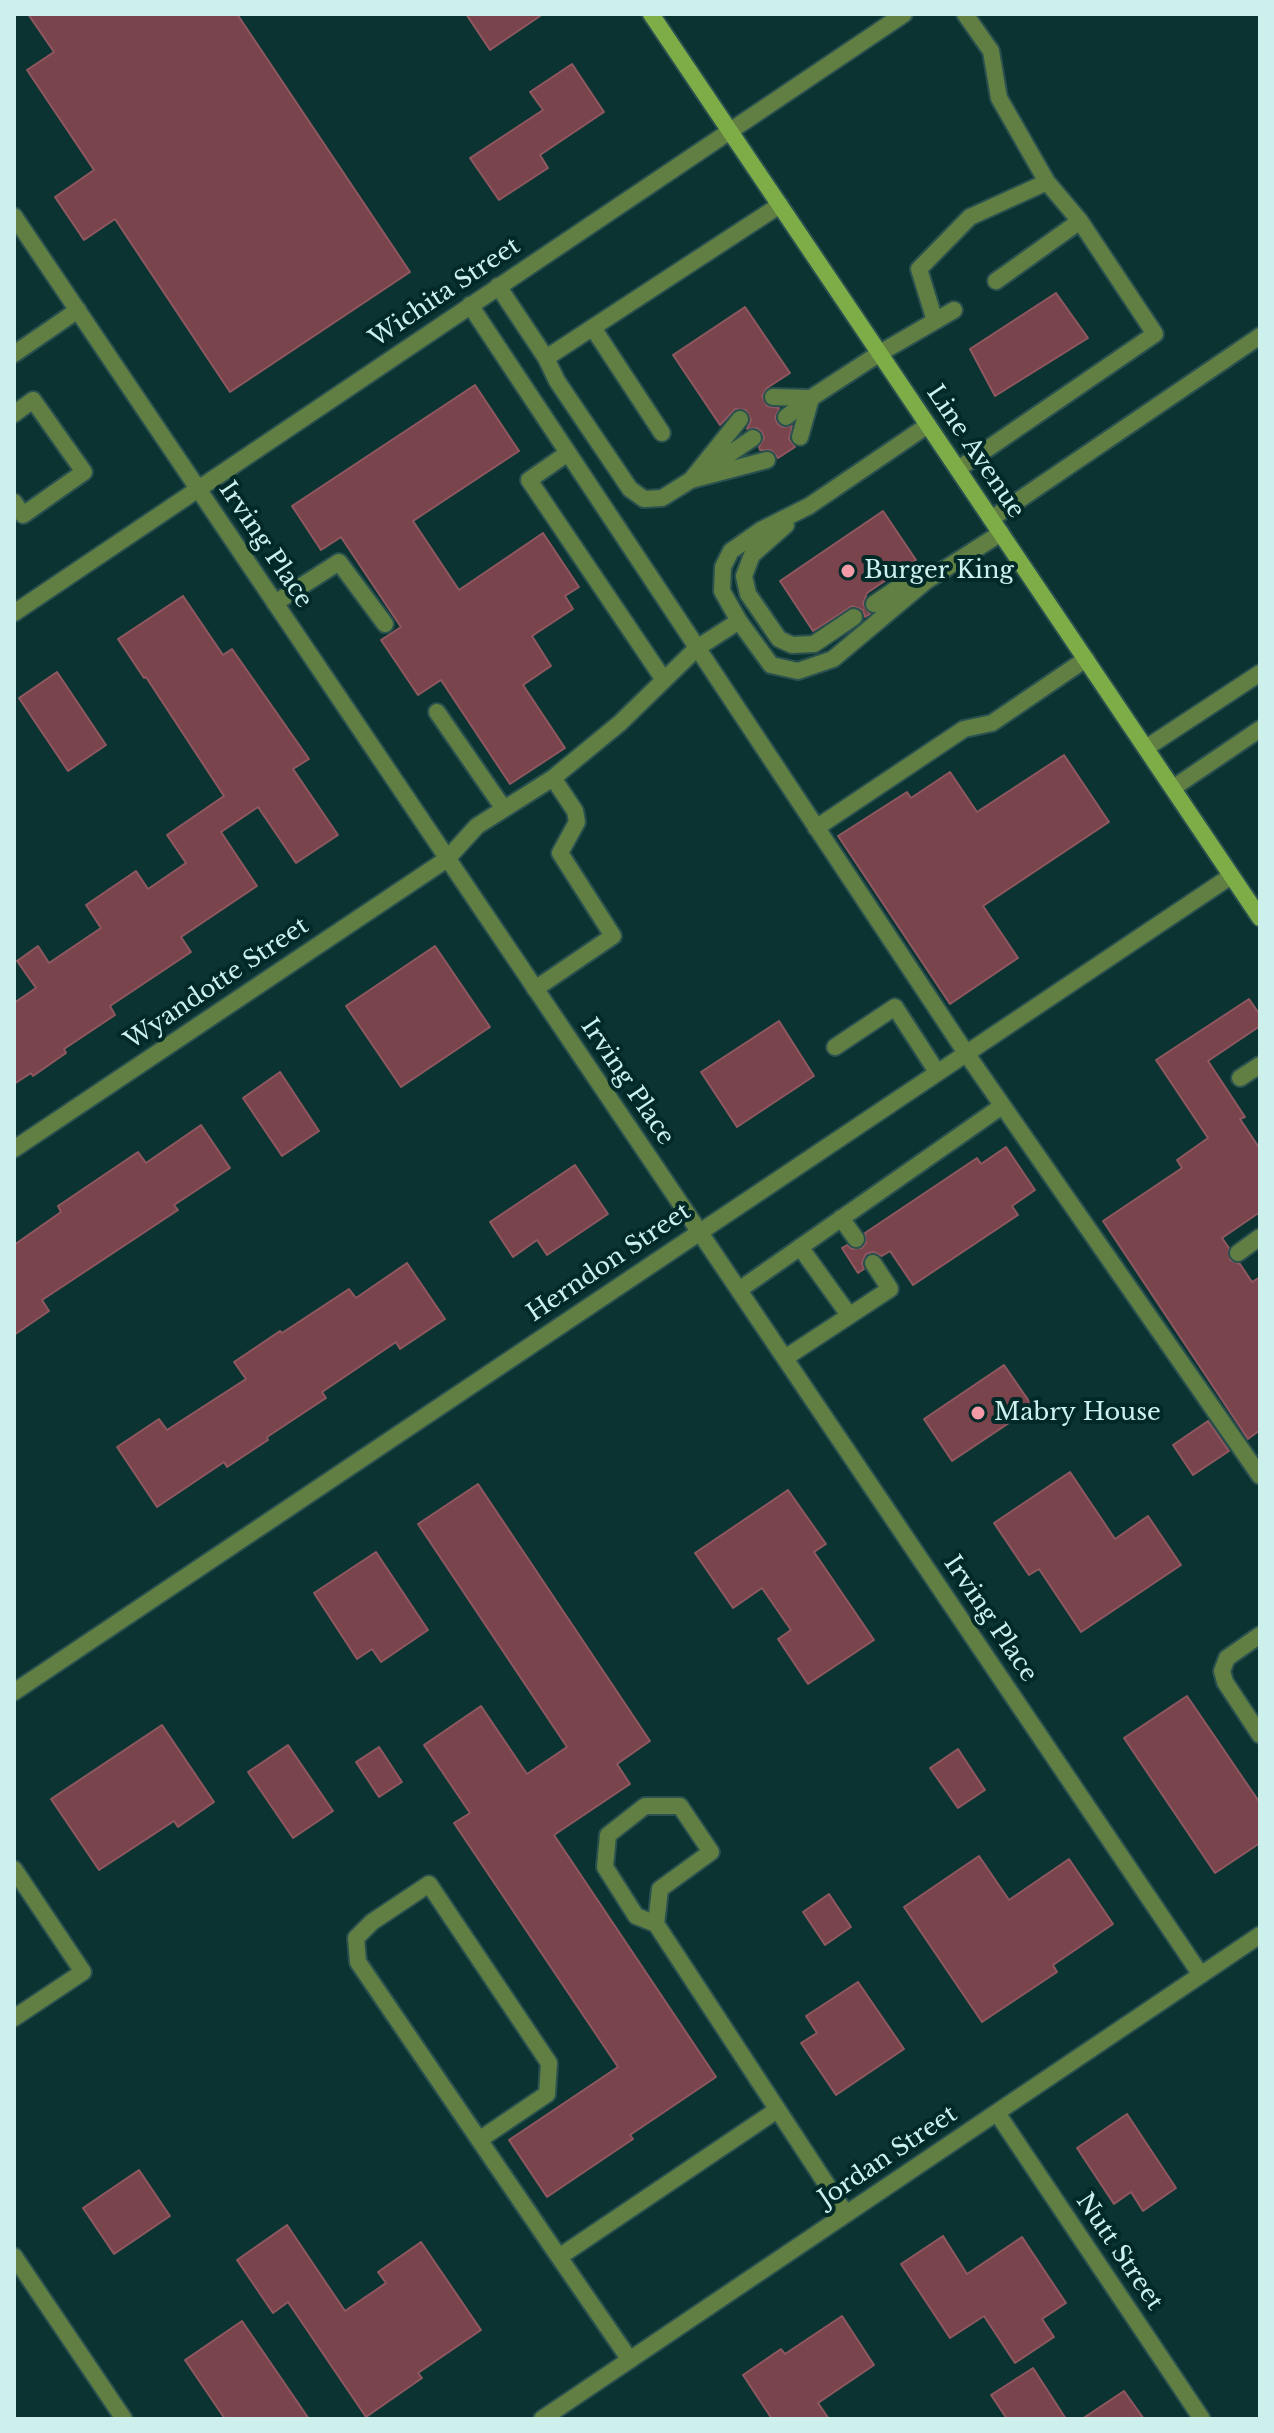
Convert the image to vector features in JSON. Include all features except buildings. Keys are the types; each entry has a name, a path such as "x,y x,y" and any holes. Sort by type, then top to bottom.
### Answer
{"main road":[{"name":"Line Avenue","path":"651,14 1260,918"}],"street":[{"name":"Wichita Street","path":"14,613 904,14"},
{"path":"958,469 1155,334 1080,221 1047,182 999,98 991,51 965,14"},
{"path":"935,321 919,269 970,217 1047,182"},
{"path":"546,358 780,205"},
{"name":"Irving Place","path":"14,216 1201,1975"},
{"path":"996,281 1080,221"},
{"path":"498,286 630,489 644,499 662,498 753,439"},
{"path":"470,305 966,1053 1260,1476"},
{"path":"14,354 78,310"},
{"path":"811,398 786,417 880,353 954,310"},
{"path":"593,328 662,433"},
{"path":"991,519 1260,336"},
{"path":"14,414 33,400 84,472 23,515 14,502"},
{"path":"854,617 814,644 792,645 779,639 748,594 744,576 752,555 809,506 928,425"},
{"path":"691,480 753,439"},
{"path":"691,480 753,439"},
{"path":"568,453 529,480 664,680"},
{"path":"809,506 761,530 731,551 723,567 722,591 739,621 771,665 798,671 833,659 926,581 1001,533"},
{"path":"275,603 339,562 385,624"},
{"path":"874,604 908,581 926,581"},
{"name":"Wyandotte Street","path":"14,1149 447,859 477,826 553,778 620,723 697,648 739,621"},
{"path":"816,828 964,729 992,723 1086,659"},
{"path":"1146,748 1260,673"},
{"path":"437,712 504,809"},
{"path":"1173,788 1260,729"},
{"path":"535,989 613,936 560,853 577,822 575,811 553,778"},
{"name":"Herndon Street","path":"14,1692 1231,876"},
{"path":"835,1047 895,1007 937,1072"},
{"path":"1240,1078 1260,1065"},
{"path":"739,1290 1002,1106"},
{"path":"841,1218 856,1239"},
{"path":"1238,1253 1260,1237"},
{"path":"800,1247 849,1315"},
{"path":"785,1358 890,1289 873,1263"},
{"path":"1260,1635 1227,1658 1222,1671 1225,1682 1260,1735"},
{"path":"656,1924 660,1889 711,1852 680,1806 645,1806 608,1835 605,1867 636,1916 656,1924 846,2214"},
{"path":"14,1869 83,1972 14,2018"},
{"path":"479,2140 547,2094 549,2063 429,1884 372,1922 356,1938 358,1962 479,2140 630,2360"},
{"name":"Jordan Street","path":"542,2419 1260,1935"},
{"path":"559,2257 777,2110"},
{"name":"Nutt Street","path":"997,2113 1202,2419"},
{"path":"14,2256 124,2419"}],"place":[{"name":"Burger King","path":"848,571"},
{"name":"Mabry House","path":"978,1413"}]}
